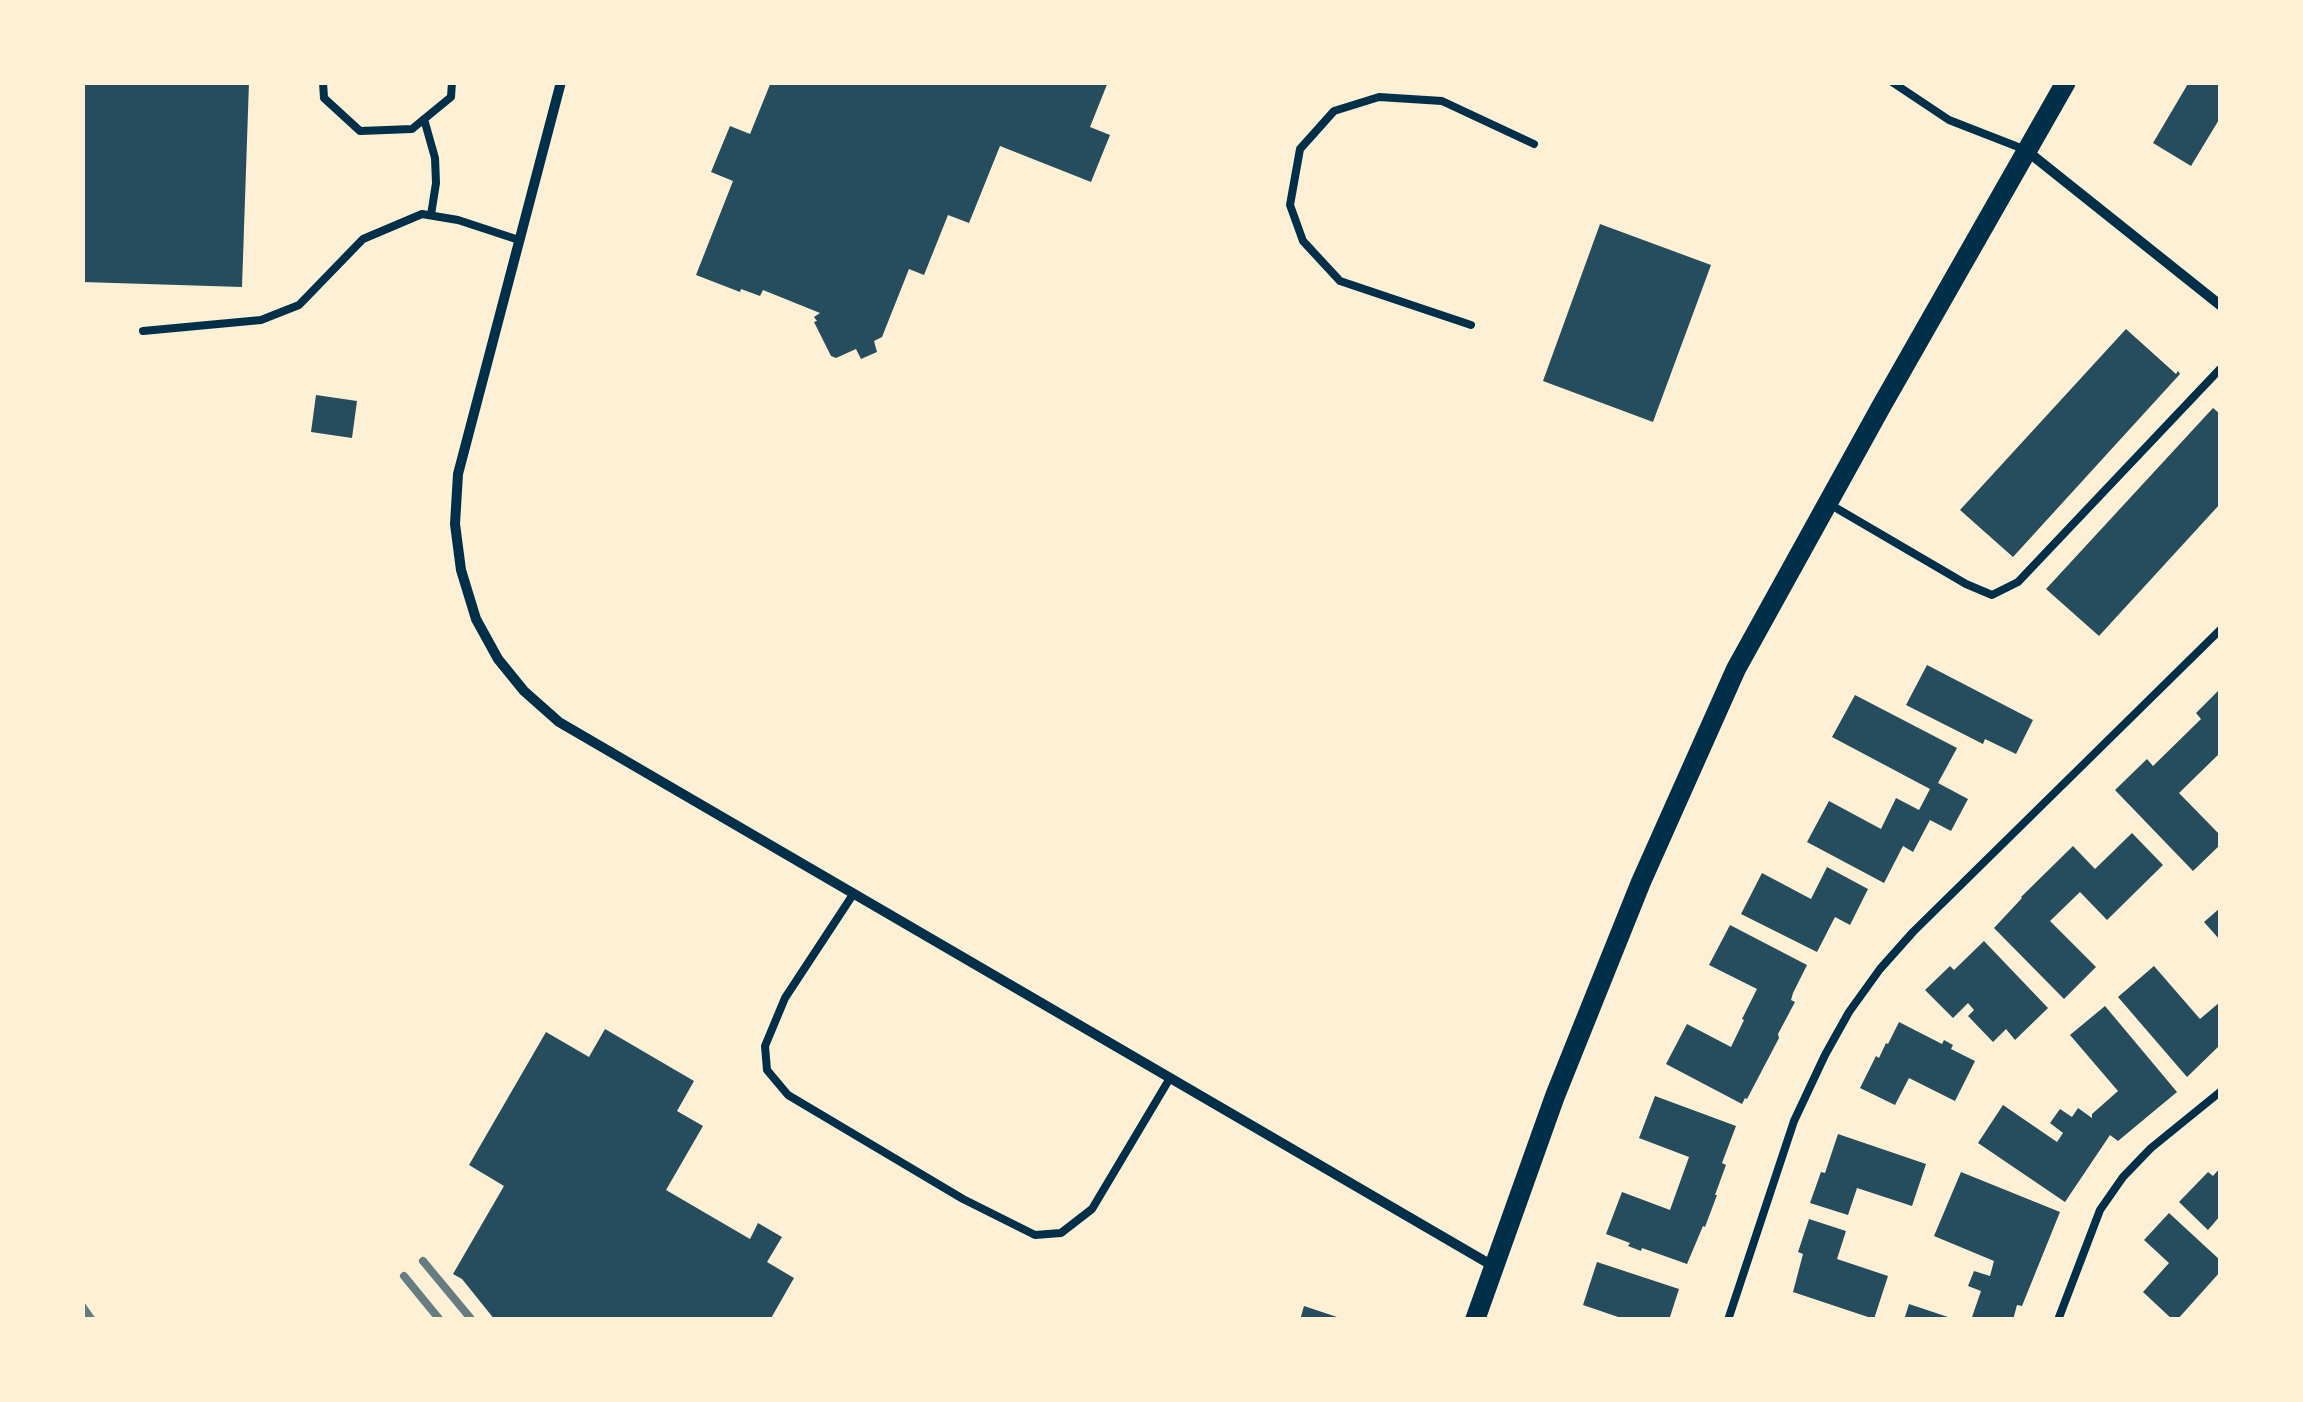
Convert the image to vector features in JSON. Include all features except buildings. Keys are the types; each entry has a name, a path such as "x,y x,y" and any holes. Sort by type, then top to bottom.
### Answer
{"main road":[{"path":"1475,1320 1555,1096 1641,882 1736,669 2066,82"}],"street":[{"path":"560,82 458,474 455,524 461,570 476,619 498,658 524,691 559,722 1493,1266"},
{"path":"2027,151 2220,305"}],"lane":[{"path":"323,82 324,98 360,131 412,130 451,97 452,82"},
{"path":"1892,82 1949,120 2027,151"},
{"path":"1471,324 1340,281 1304,241 1290,205 1300,148 1334,110 1379,97 1442,102 1534,144"},
{"path":"424,119 435,158 431,215"},
{"path":"143,331 261,320 299,305 364,239 422,214 458,220 519,240"},
{"path":"1827,503 1966,584 1992,595 2018,582 2220,370"},
{"path":"1728,1320 1794,1121 1849,1012 1913,932 2220,630"},
{"path":"854,893 785,998 765,1046 767,1070 788,1095 947,1190 1035,1236 1061,1233 1092,1209 1170,1078"},
{"path":"2058,1320 2100,1210 2150,1148 2220,1092"}],"railway":[{"path":"423,1261 472,1320"},
{"path":"404,1276 440,1320"},
{"path":"82,1306 92,1320"}]}
